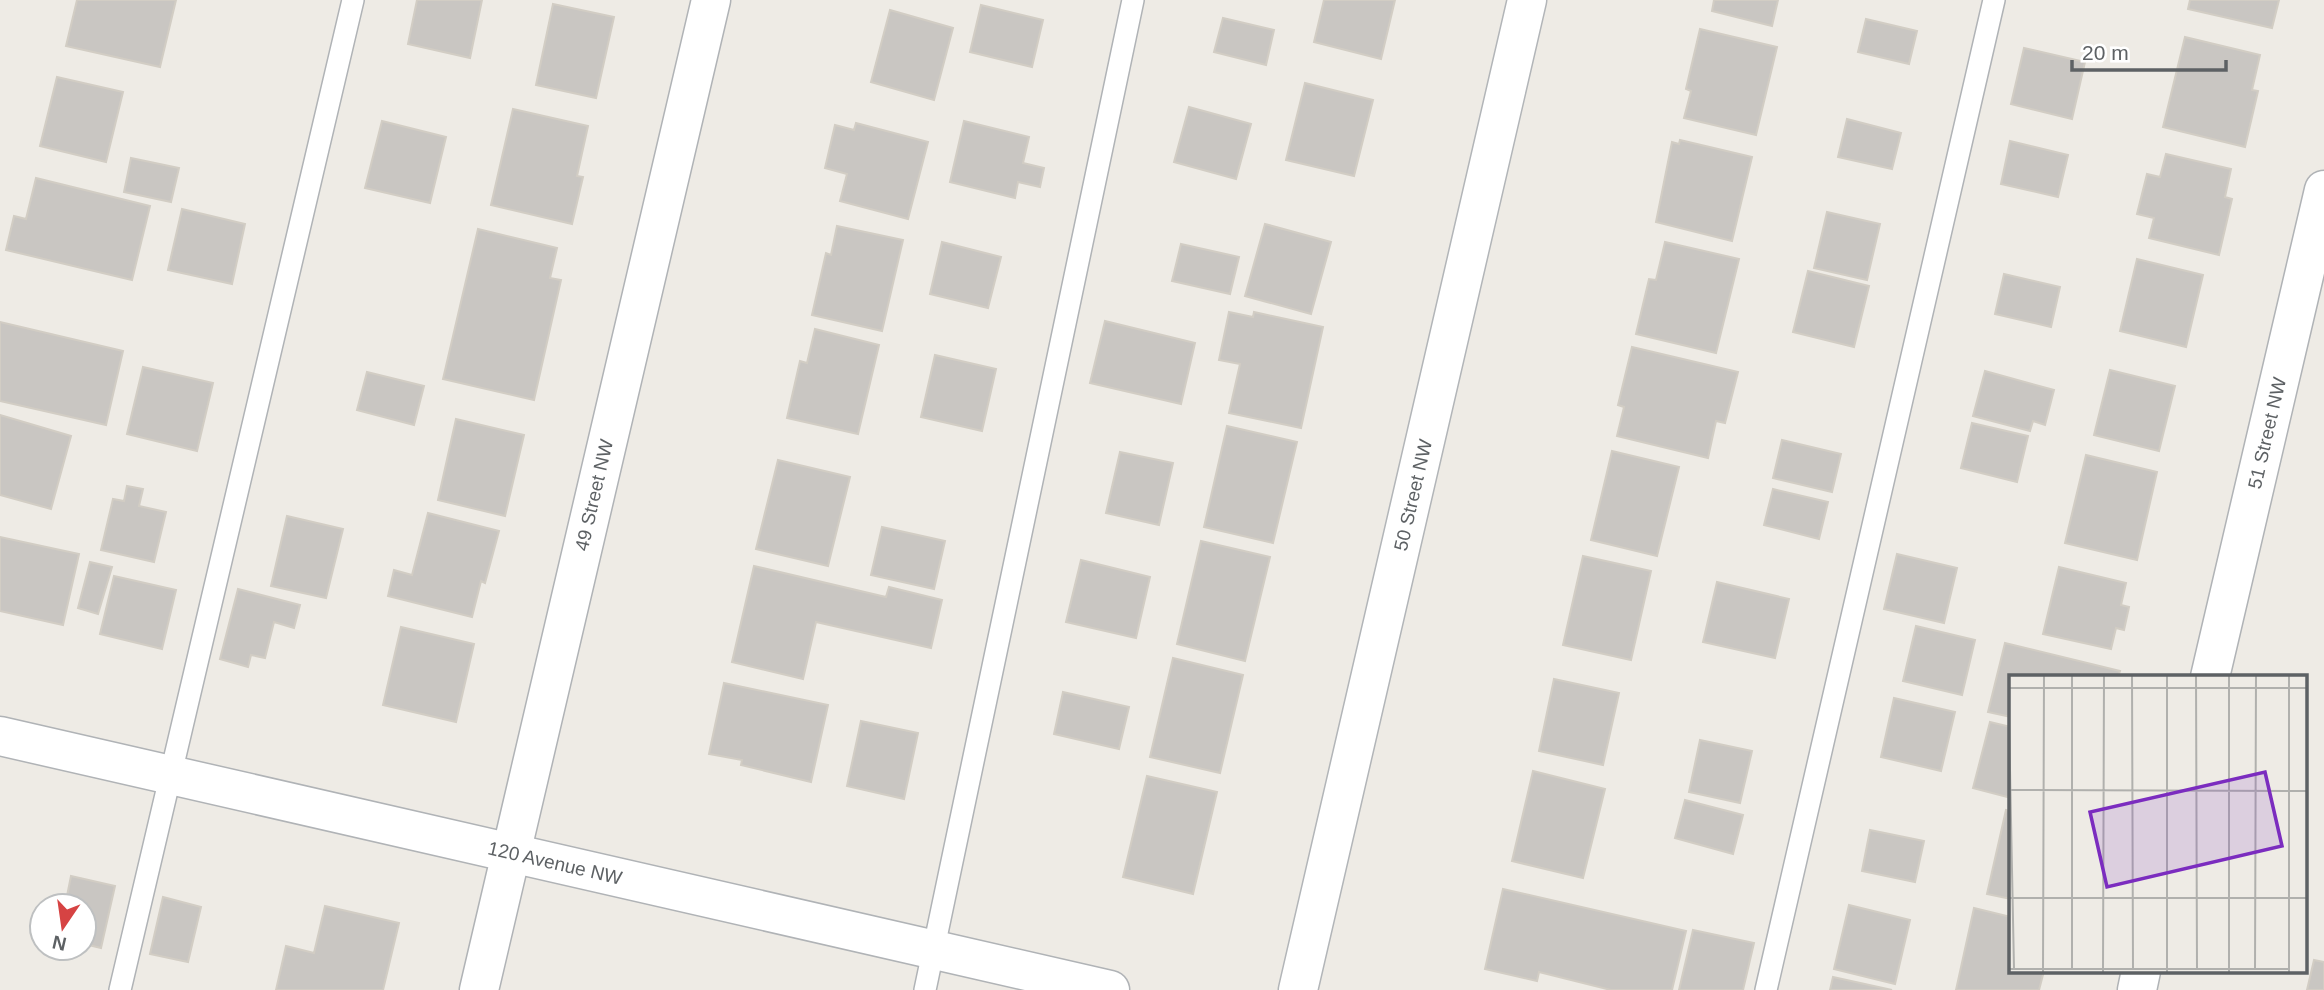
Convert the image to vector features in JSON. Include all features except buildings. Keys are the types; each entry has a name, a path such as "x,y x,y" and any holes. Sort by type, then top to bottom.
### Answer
{"street":[{"name":"49 Street NW","path":"479,990 710,0"},
{"name":"50 Street NW","path":"1298,990 1527,0"},
{"name":"51 Street NW","path":"2210,675 2324,190"},
{"name":"120 Avenue NW","path":"0,736 1110,990"},
{"path":"2137,990 2141,972"}],"lane":[{"path":"120,990 353,0"},
{"path":"925,990 1133,0"},
{"path":"1766,990 1994,0"}]}
